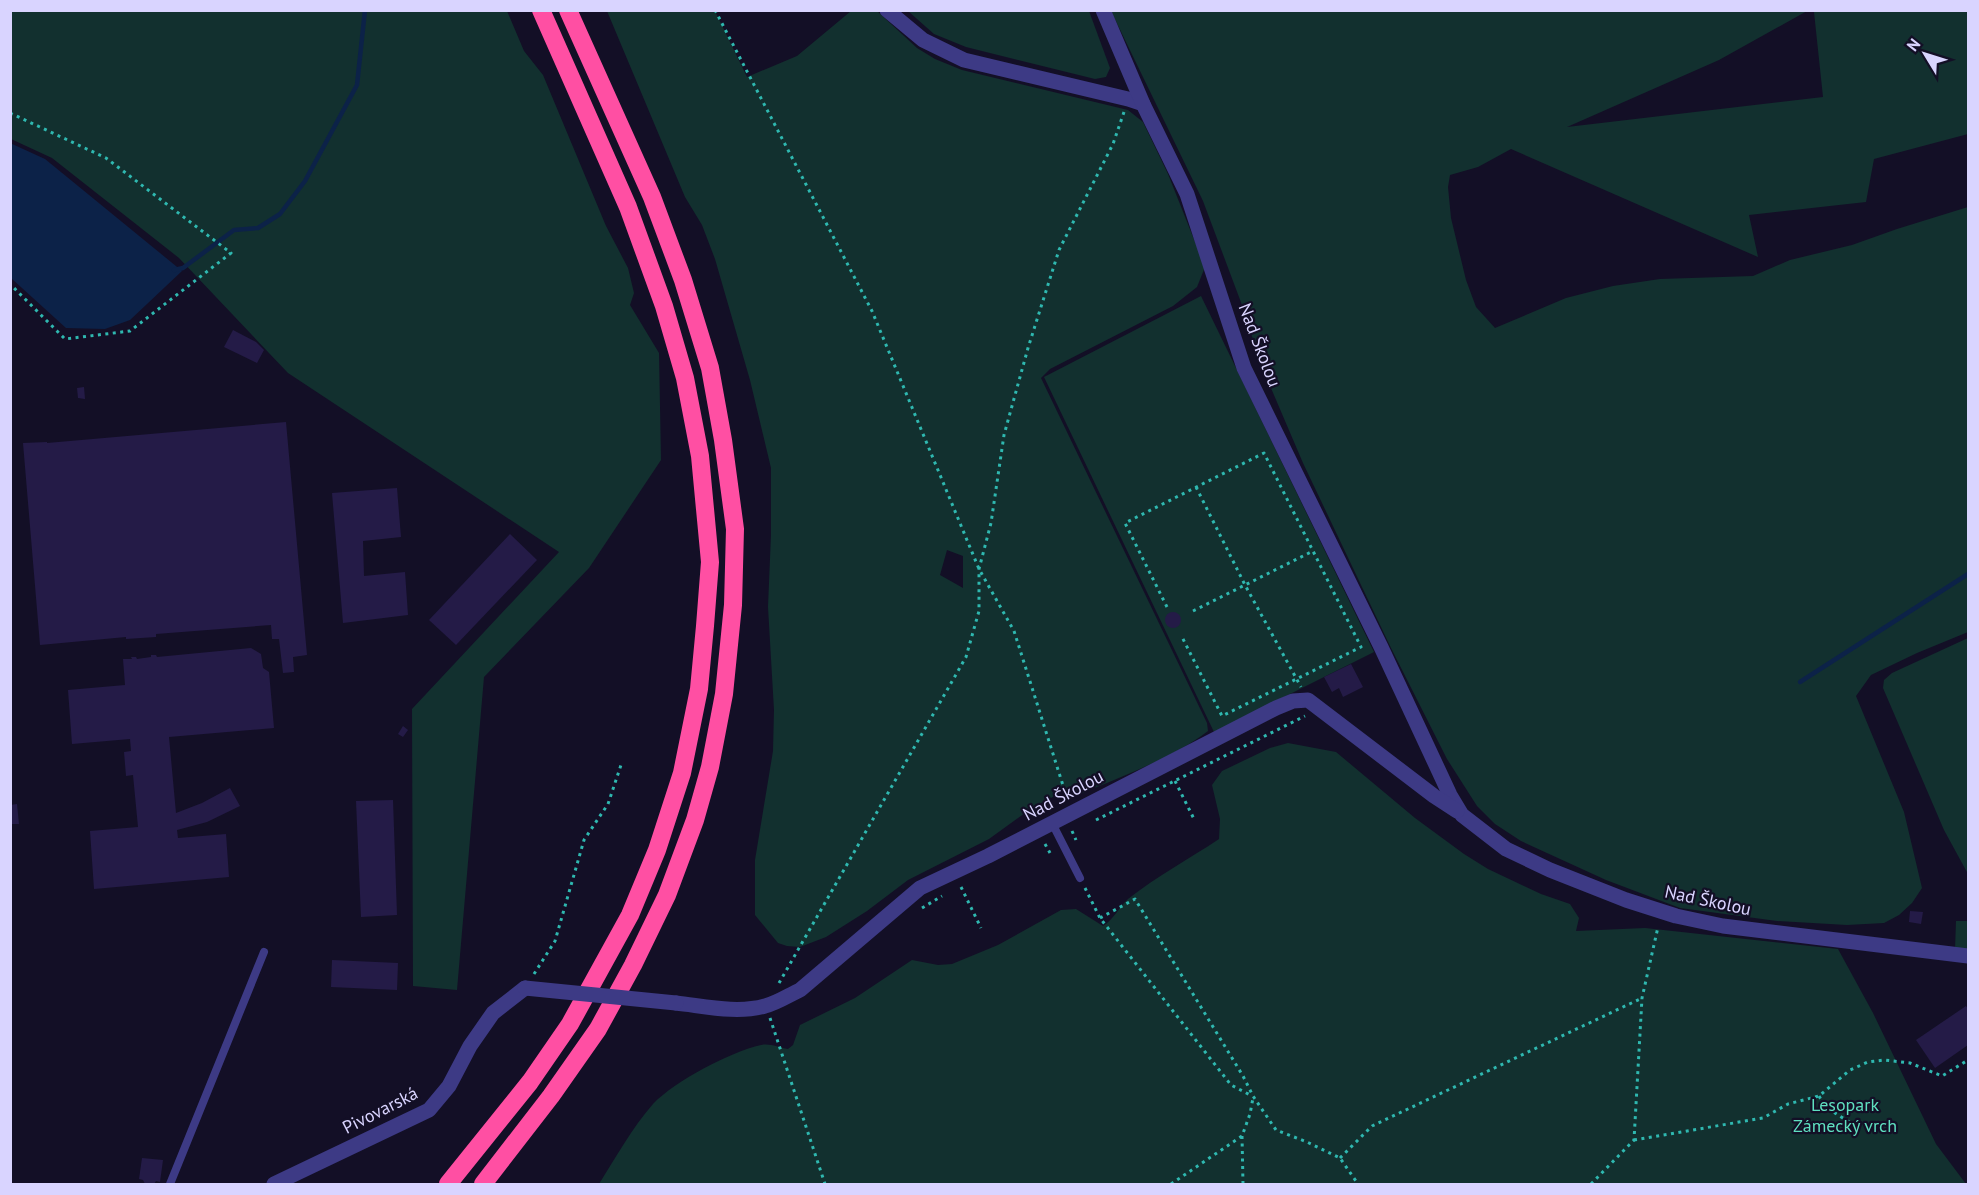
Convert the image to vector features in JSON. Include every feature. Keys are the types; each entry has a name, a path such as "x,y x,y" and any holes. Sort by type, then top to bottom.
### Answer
{"highway":[{"path":"448,1185 530,1082 570,1024 630,915 657,850 682,773 699,690 710,562 700,456 685,378 664,306 628,207 541,10"},
{"path":"483,1185 551,1096 598,1029 633,965 667,895 695,820 710,767 724,694 733,604 735,529 710,368 683,280 652,197 568,10"}],"street":[{"path":"887,10 923,40 964,60 1136,102"},
{"name":"Nad Školou","path":"1103,10 1136,102 1187,194 1244,368 1381,647 1450,795 1462,815"},
{"name":"Nad Školou","path":"525,988 733,1009 766,1006 800,990 920,888 959,871 1276,708 1293,701 1308,700 1506,849 1541,866 1626,900 1676,916 1723,927 1968,956"},
{"name":"Pivovarská","path":"274,1185 429,1110 449,1086 470,1046 493,1013 525,988"}],"lane":[{"path":"1052,823 1080,878"},
{"path":"170,1185 264,952"}],"path":[{"path":"714,10 872,310 979,569 1014,631 1072,813"},
{"path":"825,1185 791,1088 766,1006 966,657 979,611 979,569 991,522 1004,435 1028,348 1059,250 1136,102"},
{"path":"10,113 106,158 231,253 130,331 65,339 10,284"},
{"path":"1167,607 1125,523 1264,453 1361,647 1222,716 1181,635"},
{"path":"1196,487 1245,585 1302,689"},
{"path":"1193,611 1313,551"},
{"path":"1093,821 1309,714"},
{"path":"525,988 555,941 584,840 608,804 622,762"},
{"path":"1175,782 1195,821"},
{"path":"1050,853 1045,844 1072,831 1076,840"},
{"path":"1080,878 1100,918 1231,1085 1253,1096"},
{"path":"953,890 961,887 981,928"},
{"path":"917,911 946,894"},
{"path":"1100,918 1135,899 1253,1096 1276,1130 1341,1158 1358,1185"},
{"path":"1634,1140 1642,998 1658,927"},
{"path":"1341,1158 1372,1126 1642,998"},
{"path":"1591,1185 1634,1140 1763,1118 1788,1104 1819,1096 1850,1070 1868,1062 1884,1060 1910,1063 1942,1076 1968,1060"},
{"path":"1243,1185 1242,1136 1250,1114 1253,1096"},
{"path":"1819,1096 1822,1103 1860,1128"},
{"path":"1171,1185 1242,1136"}],"green space":[{"path":"11,10 507,11 524,51 543,75 606,226 628,268 634,293 630,305 659,353 661,460 589,568 484,677 457,990 413,986 412,709 559,552 288,373 179,258 52,158 11,139"},
{"path":"1823,10 1968,11 1968,134 1874,159 1866,202 1749,215 1758,257 1511,149 1478,167 1450,175 1448,187 1451,218 1466,280 1476,307 1495,328 1566,298 1613,286 1660,279 1753,276 1790,260 1852,245 1968,207 1968,632 1871,675 1856,696 1904,812 1922,888 1912,903 1899,915 1884,923 1847,925 1777,921 1680,908 1606,880 1521,841 1495,824 1477,806 1447,759 1303,463 1259,360 1245,313 1203,201 1111,11 1807,11 1719,60 1567,127 1823,97 1814,12"},
{"path":"607,11 715,11 747,77 797,56 851,11 877,11 917,48 935,59 962,70 1128,110 1143,122 1168,174 1205,267 1197,287 1173,306 1050,369 1041,378 1207,723 1208,731 1176,752 1142,768 1071,798 1066,790 1032,808 989,839 908,880 867,911 826,937 800,947 778,943 755,915 755,860 773,751 774,710 768,607 771,468 750,380 715,259 702,225 685,197","holes":["947,550 963,556 963,588 940,575"]},
{"path":"908,11 1089,11 1110,68 1106,77 1095,79 966,47 934,34"},
{"path":"1201,296 1374,652 1214,732 1044,377"},
{"path":"1968,638 1968,874 1944,830 1883,688 1884,680 1892,673"},
{"name":"Lesopark Zámecký vrch","path":"1288,743 1336,752 1415,818 1464,854 1488,869 1541,894 1570,904 1579,918 1576,931 1645,928 1838,949 1873,1013 1936,1144 1966,1184 599,1184 645,1113 675,1086 704,1068 748,1049 767,1044 788,1049 793,1045 800,1025 855,998 912,960 938,965 952,964 998,945 1061,910 1076,909 1103,926 1128,899 1219,839 1220,819 1212,785 1222,771 1270,748"},
{"path":"1956,921 1968,921 1968,952 1955,950"}],"water":[{"path":"10,143 45,159 182,271 130,320 105,329 66,328 11,278"}],"building":[{"path":"233,330 256,342 264,350 257,363 224,347"},
{"path":"84,387 85,399 78,398 77,388"},
{"path":"286,422 307,655 293,657 294,672 283,673 279,639 272,639 271,625 156,634 156,637 126,639 126,637 40,645 23,443 47,443"},
{"path":"397,488 401,537 363,541 364,576 405,572 408,615 343,623 332,493"},
{"path":"510,534 537,560 456,645 429,620"},
{"path":"1173,612 1179,614 1181,620 1179,626 1173,628 1167,626 1165,620 1167,614"},
{"path":"251,648 261,654 263,668 269,672 274,728 169,737 176,813 202,803 230,788 240,806 207,822 177,830 178,838 226,834 229,877 94,889 90,831 138,827 133,775 126,776 124,752 131,751 130,739 72,744 68,690 125,685 123,659 132,659 131,657 137,659 151,657 151,655 157,657"},
{"path":"1351,664 1363,687 1343,697 1339,688 1332,692 1324,677"},
{"path":"403,726 408,730 403,737 398,734"},
{"path":"393,800 397,915 361,917 356,801"},
{"path":"17,804 19,824 10,824 10,805"},
{"path":"1910,911 1923,912 1921,924 1909,922"},
{"path":"332,960 398,963 397,990 331,987"},
{"path":"1966,1006 1968,1009 1968,1045 1935,1068 1916,1040"},
{"path":"142,1158 163,1160 160,1182 145,1184 139,1179"}],"waterway":[{"path":"174,270 183,268 234,230 258,228 280,214 305,181 357,85 365,10"},
{"path":"1800,682 1968,574"}]}
